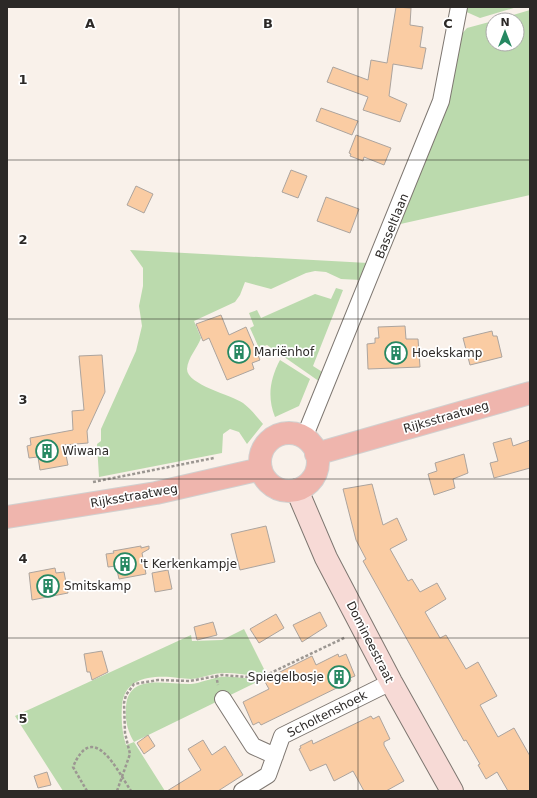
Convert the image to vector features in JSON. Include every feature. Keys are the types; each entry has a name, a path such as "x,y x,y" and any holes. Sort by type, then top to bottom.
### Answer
{"main road":[{"name":"Rijksstraatweg","path":"312,440 530,393"},
{"path":"284,434 298,435 312,440 317,465 314,476 307,484 297,490 290,491 275,487 268,483 257,460 260,463 263,449 272,439 284,434"},
{"name":"Rijksstraatweg","path":"7,517 156,493 257,460"},
{"name":"Domineestraat","path":"297,490 326,558 391,682 452,791"}],"street":[{"name":"Basseltlaan","path":"312,440 441,102 459,7"},
{"name":"Scholtenshoek","path":"242,791 268,775 282,736 391,682"},
{"path":"223,699 253,746 275,756"}],"path":[{"path":"257,460 256,443 266,432 280,425 294,424 312,440"},
{"path":"248,451 257,460"},
{"name":"Rijksstraatweg","path":"87,483 216,458"},
{"path":"88,791 73,767 82,752 86,748 93,747 101,749 108,755 131,791"}],"green space":[{"path":"463,7 517,7 500,12 485,12 485,17 480,18 462,10"},
{"path":"530,10 530,195 396,225 460,36 467,28 485,23 485,52 525,52 525,12 523,12"},
{"path":"130,250 368,263 361,280 341,279 326,272 315,271 306,273 271,289 245,282 240,295 235,302 194,321 201,338 189,361 187,369 189,375 202,385 243,403 263,424 247,444 239,432 230,429 223,434 222,453 99,477 97,444 101,441 101,429 136,351 142,326 139,306 143,286 143,268"},
{"path":"336,288 343,290 313,366 327,375 323,384 267,345 259,348 250,328 254,326 249,313 257,310 261,318 315,294 331,299"},
{"path":"280,360 310,379 299,406 275,417 270,395 274,374"},
{"path":"244,629 266,673 251,675 222,673 191,679 160,677 142,680 135,683 128,689 124,696 122,706 123,731 126,745 134,742 165,791 63,791 15,716 191,635 192,641 222,640"},
{"path":"226,677 261,680 134,742 127,725 126,707 128,696 134,689 141,685 161,682 191,684"}],"building":[{"path":"396,7 411,8 410,25 423,27 420,47 426,48 422,69 393,64 389,96 407,104 400,122 363,110 368,97 327,82 333,67 368,80 371,60 387,63"},
{"path":"321,108 358,121 352,135 316,121"},
{"path":"356,135 391,148 384,165 364,157 363,161 350,156 351,154 349,153"},
{"path":"291,170 307,176 298,198 282,192"},
{"path":"136,186 153,194 144,213 127,205"},
{"path":"326,197 359,209 350,233 317,221"},
{"name":"Mariënhof","path":"221,315 229,335 246,327 260,360 252,363 254,369 227,380 209,338 203,341 196,324"},
{"name":"Hoekskamp","path":"405,326 406,339 418,339 420,367 368,369 367,344 375,343 375,338 379,338 378,327"},
{"path":"492,331 493,336 497,336 502,357 470,365 463,338"},
{"path":"102,355 105,392 87,431 88,443 64,445 68,465 40,470 38,457 29,458 27,446 31,445 30,438 73,430 72,411 84,410 79,356"},
{"path":"511,438 513,446 530,440 530,468 494,478 490,463 498,461 493,443"},
{"path":"464,454 468,473 453,479 455,488 434,495 428,474 437,471 435,463"},
{"path":"372,484 383,525 397,518 407,540 390,549 408,581 412,579 420,592 437,583 446,599 425,612 440,638 446,635 466,669 478,662 497,696 480,705 498,737 514,728 530,756 530,791 508,791 497,772 486,779 478,765 480,764 466,740 464,741 363,561 366,559 356,540 343,489"},
{"path":"266,526 275,562 240,570 231,534"},
{"name":"'t Kerkenkampje","path":"141,546 141,548 149,546 149,549 142,553 146,574 119,579 116,566 108,567 106,554 114,553 113,551"},
{"name":"Smitskamp","path":"55,568 56,573 64,572 68,593 32,600 29,573"},
{"path":"168,570 172,589 155,592 152,573"},
{"path":"320,612 327,626 302,642 293,625"},
{"path":"276,614 284,628 259,643 250,629"},
{"path":"213,622 217,635 197,640 194,627"},
{"path":"102,651 108,672 92,680 90,672 87,672 84,654"},
{"path":"338,654 339,657 346,654 355,676 350,678 351,681 261,725 259,722 253,725 243,702 269,689 264,680 312,656 316,665"},
{"path":"371,716 373,719 379,716 390,739 384,742 384,745 404,781 386,791 364,791 353,771 334,781 326,764 310,771 299,749 301,748 300,746 312,740 313,744"},
{"path":"148,735 155,746 144,754 137,743"},
{"path":"203,740 212,755 225,746 243,775 218,791 167,791 201,770 188,749"},
{"path":"47,772 51,785 38,788 34,776"}],"place":[{"name":"Mariënhof","path":"239,352"},
{"name":"Hoekskamp","path":"396,353"},
{"name":"Wiwana","path":"47,451"},
{"name":"'t Kerkenkampje","path":"125,564"},
{"name":"Smitskamp","path":"48,586"},
{"name":"Spiegelbosje","path":"339,677"}]}
